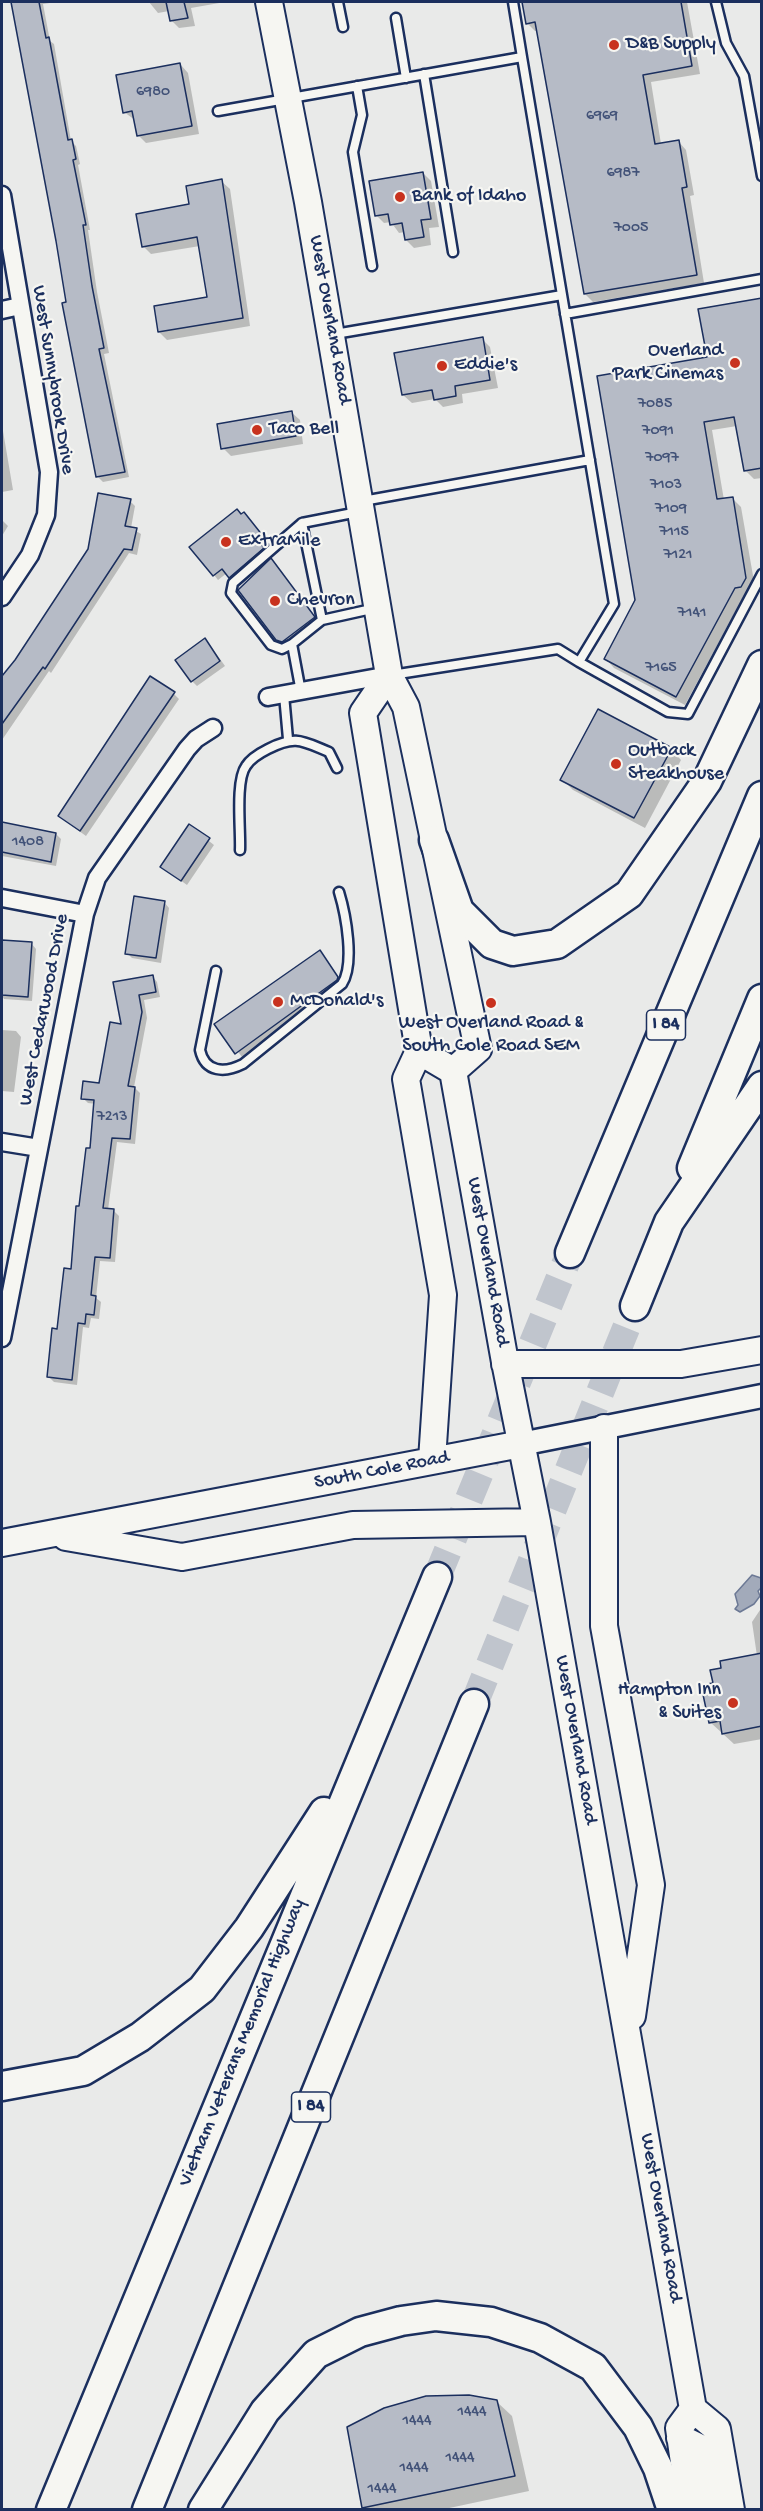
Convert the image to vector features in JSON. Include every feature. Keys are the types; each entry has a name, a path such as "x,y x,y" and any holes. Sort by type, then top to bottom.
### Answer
{"highway":[{"path":"434,840 459,911 492,944 513,951 557,944 629,894 707,781 762,665"},
{"name":"I 84","path":"570,1253 762,796"},
{"path":"635,1306 762,999"},
{"path":"669,1222 762,1086"},
{"name":"Vietnam Veterans Memorial Highway","path":"53,2504 362,1752 437,1577"},
{"name":"I 84","path":"147,2510 474,1704"},
{"path":"2,2086 83,2071 140,2037 201,1989 249,1928 362,1752"},
{"path":"203,2510 265,2411 316,2354 360,2332 401,2321 436,2316 490,2322 540,2338 593,2367 638,2427 658,2468 672,2510"}],"main road":[{"name":"West Overland Road","path":"269,2 289,98 389,675 406,707 478,1049 453,1071 505,1364 537,1521 693,2409"},
{"path":"389,675 363,713 419,1051 406,1079 443,1295 432,1460"},
{"path":"419,1051 453,1071"},
{"path":"505,1364 681,1364 762,1350"},
{"name":"South Cole Road","path":"2,1543 762,1396"},
{"path":"604,1428 604,1626 651,1885 629,2040"},
{"path":"51,1535 182,1557 353,1525 537,1521"},
{"path":"692,2510 679,2428 693,2409 717,2429 731,2510"},
{"path":"680,2438 700,2448 711,2510"}],"street":[{"name":"West Sunnybrook Drive","path":"2,195 49,472 46,515 30,555 2,597"},
{"path":"2,310 20,306"},
{"path":"276,696 389,675"},
{"name":"West Cedarwood Drive","path":"2,1338 84,914 97,878 187,749 196,739 213,728"},
{"path":"2,898 84,914"},
{"path":"2,1142 39,1148"}],"lane":[{"path":"338,2 343,27"},
{"path":"513,2 614,604 579,662"},
{"path":"716,2 726,43 744,76 762,176"},
{"path":"396,18 406,78"},
{"path":"218,111 522,57"},
{"path":"424,74 453,252"},
{"path":"357,86 362,115 353,152 372,266"},
{"path":"565,314 762,279"},
{"path":"331,334 562,295"},
{"path":"378,608 322,620 292,644 282,649 271,645 231,593 233,583 302,522 361,507 590,460"},
{"path":"302,522 322,620"},
{"path":"389,675 558,650 668,712 688,714 762,574"},
{"path":"292,644 301,692"},
{"path":"276,696 288,739"},
{"path":"240,850 241,783 245,767 257,754 288,739 329,752 337,768"},
{"path":"216,970 200,1050 202,1058 208,1065 224,1071 243,1064 342,984 348,968 345,913 339,892"}],"water":[{"path":"752,1575 761,1578 761,1588 758,1591 760,1596 754,1604 740,1612 735,1609 738,1605 735,1594"}],"building":[{"path":"11,2 39,2 46,38 49,37 68,140 72,139 76,159 73,160 86,225 83,225 104,348 99,349 125,472 96,477 62,303 66,302 56,241"},
{"path":"166,2 184,2 188,18 170,21"},
{"path":"522,2 681,2 692,66 643,75 655,144 679,140 687,187 682,188 697,275 584,294 535,22 526,24"},
{"path":"180,63 192,126 137,136 132,111 123,113 116,75"},
{"name":"Bank of Idaho","path":"423,172 431,219 421,220 424,237 405,240 402,223 390,225 388,214 375,216 369,181"},
{"path":"222,179 243,318 158,332 154,306 207,297 197,237 142,247 136,214 189,204 186,186"},
{"path":"762,298 762,468 744,471 734,417 704,422 717,499 733,497 746,578 741,587 735,588 676,697 604,659 635,600 597,376 707,357 698,309"},
{"name":"Eddie's","path":"483,337 490,380 455,386 456,396 434,400 432,390 402,395 394,353"},
{"name":"Taco Bell","path":"292,411 296,436 221,449 217,424"},
{"path":"98,493 131,499 125,526 137,528 132,550 124,549 45,669 43,667 2,724 2,676 88,549"},
{"name":"ExtraMile","path":"237,509 241,514 244,512 263,536 258,540 264,548 229,578 222,569 213,576 189,547"},
{"name":"Chevron","path":"271,558 315,617 282,642 276,640 238,590"},
{"path":"205,638 220,661 191,682 175,660"},
{"path":"150,676 175,692 80,831 58,816"},
{"name":"Outback Steakhouse","path":"598,709 672,748 634,818 560,780"},
{"path":"2,822 56,833 51,862 2,852"},
{"path":"189,824 210,838 181,881 160,867"},
{"path":"134,896 165,901 156,958 125,954"},
{"path":"2,940 32,942 28,997 2,995"},
{"name":"McDonald's","path":"320,950 338,977 337,980 235,1054 214,1024"},
{"path":"153,975 156,992 139,995 142,1012 128,1086 135,1087 130,1139 112,1138 103,1208 114,1209 110,1258 95,1257 91,1295 96,1296 94,1315 86,1314 85,1324 78,1323 72,1380 47,1377 52,1328 57,1329 64,1268 71,1269 76,1206 79,1206 86,1148 90,1148 94,1100 81,1099 83,1081 99,1083 110,1022 121,1024 113,982"},
{"name":"Hampton Inn & Suites","path":"762,1653 762,1726 722,1734 720,1721 709,1723 701,1685 713,1683 710,1670 721,1668 720,1661"},
{"path":"469,2395 497,2400 515,2476 362,2508 347,2427 384,2408 426,2396"}],"tunnel":[{"path":"437,1577 570,1253"},
{"path":"474,1704 635,1306"}],"place":[{"name":"D&B Supply","path":"614,45"},
{"name":"Bank of Idaho","path":"400,197"},
{"name":"Overland Park Cinemas","path":"735,363"},
{"name":"Eddie's","path":"442,366"},
{"name":"Taco Bell","path":"257,430"},
{"name":"ExtraMile","path":"226,542"},
{"name":"Chevron","path":"275,601"},
{"name":"Outback Steakhouse","path":"616,764"},
{"name":"McDonald's","path":"278,1002"},
{"name":"West Overland Road & South Cole Road SEM","path":"491,1003"},
{"name":"Hampton Inn & Suites","path":"733,1703"}]}
